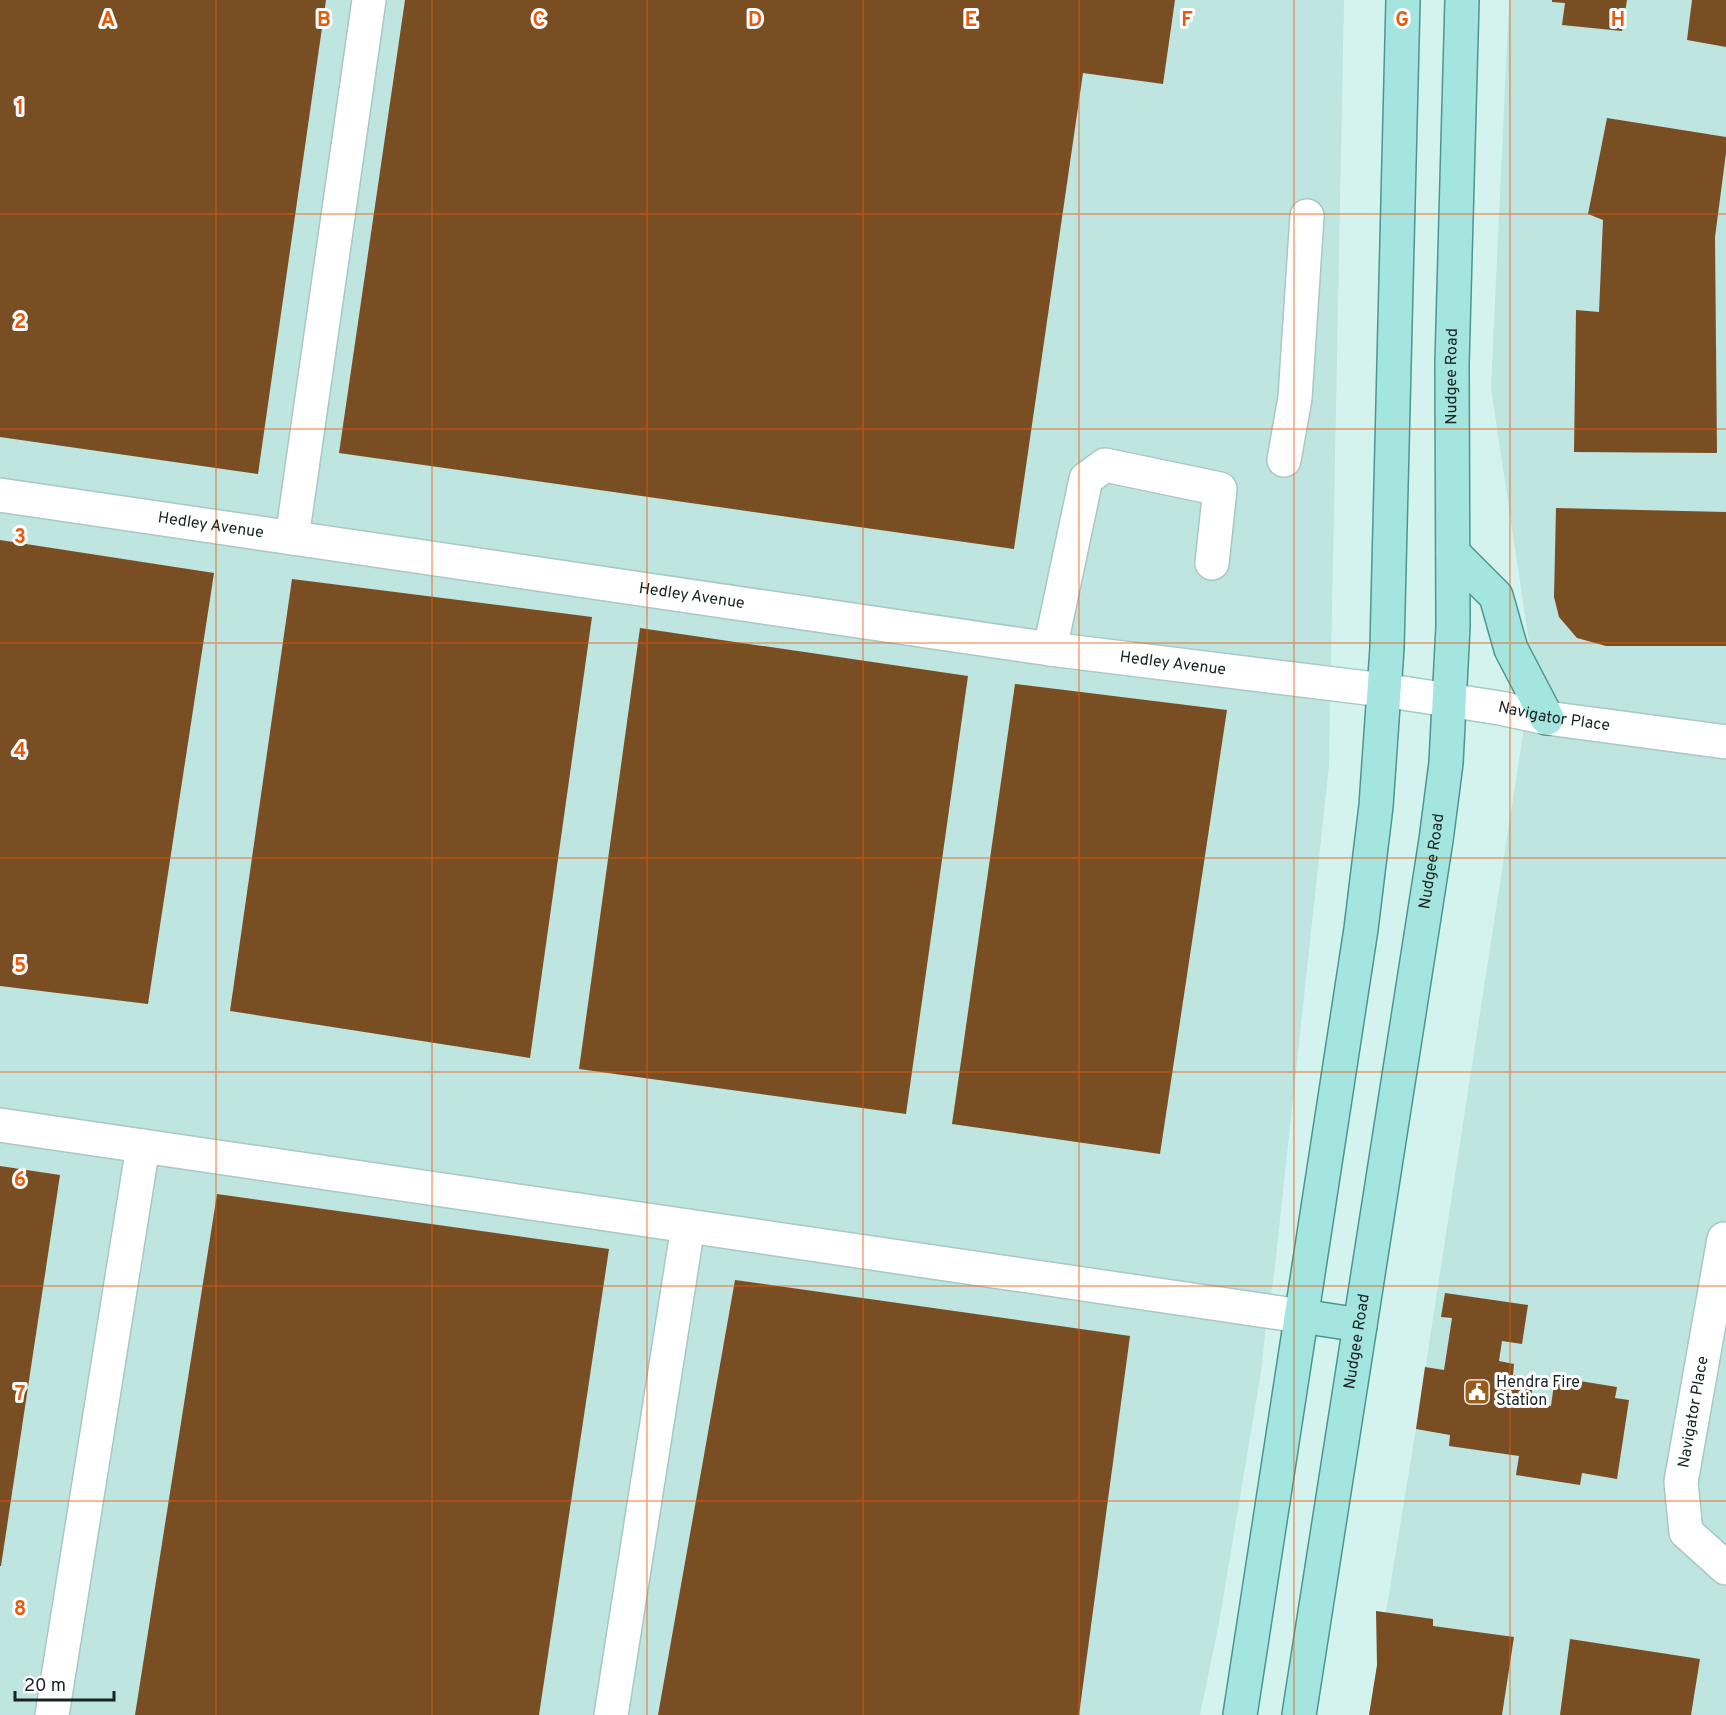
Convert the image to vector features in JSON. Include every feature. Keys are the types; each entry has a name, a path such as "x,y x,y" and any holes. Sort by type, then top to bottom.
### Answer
{"main road":[{"path":"1240,1715 1361,929 1376,806 1387,648 1403,0"},
{"name":"Nudgee Road","path":"1299,1715 1436,840 1446,763 1450,702 1453,552 1452,364 1462,0"},
{"path":"1453,552 1496,596 1510,649 1547,718"},
{"path":"1301,1316 1360,1325"}],"street":[{"path":"292,538 369,0"},
{"path":"1284,459 1296,398 1307,216"},
{"path":"1050,649 1086,479 1106,465 1220,489 1212,563"},
{"name":"Hedley Avenue","path":"0,495 1050,649 1383,690"},
{"name":"Navigator Place","path":"1383,690 1500,708 1547,718 1726,742"},
{"path":"0,1125 1301,1316"},
{"path":"52,1715 142,1146"},
{"path":"611,1715 688,1226"},
{"name":"Navigator Place","path":"1725,1237 1682,1482 1686,1533 1726,1568"}],"shaded area":[{"path":"0,0 1344,0 1329,765 1274,1275 1261,1372 1219,1623 1200,1715 0,1715"},
{"path":"1509,0 1726,0 1726,1715 1369,1715 1416,1429 1533,669 1491,388"}],"building":[{"path":"0,0 326,0 258,474 0,437"},
{"path":"405,0 1175,0 1163,84 1083,73 1014,549 339,453"},
{"path":"1552,0 1627,0 1622,31 1562,25 1565,3 1552,2"},
{"path":"1692,0 1726,0 1726,47 1687,40"},
{"path":"1607,118 1726,137 1715,237 1717,453 1574,452 1576,310 1599,312 1603,220 1588,214"},
{"path":"1556,508 1726,512 1726,646 1606,646 1577,638 1559,617 1554,597"},
{"path":"0,540 214,573 148,1004 0,986"},
{"path":"292,579 592,617 530,1058 230,1011"},
{"path":"640,628 968,676 906,1114 579,1069"},
{"path":"1015,684 1227,710 1160,1154 952,1124"},
{"path":"0,1166 60,1175 1,1566 0,1566"},
{"path":"217,1194 609,1249 539,1715 135,1715"},
{"path":"735,1280 1130,1336 1079,1715 658,1715"},
{"name":"Hendra Fire Station","path":"1445,1293 1528,1305 1522,1344 1502,1341 1499,1361 1514,1364 1513,1375 1534,1378 1530,1404 1551,1406 1555,1377 1617,1387 1615,1398 1629,1400 1617,1479 1582,1473 1580,1485 1516,1475 1519,1456 1449,1446 1450,1435 1416,1429 1425,1367 1444,1370 1452,1318 1441,1317"},
{"path":"1376,1611 1433,1619 1433,1626 1514,1637 1502,1715 1369,1715 1377,1665"},
{"path":"1570,1639 1700,1659 1691,1715 1560,1715"}],"place":[{"name":"Hendra Fire Station","path":"1477,1392"}]}
